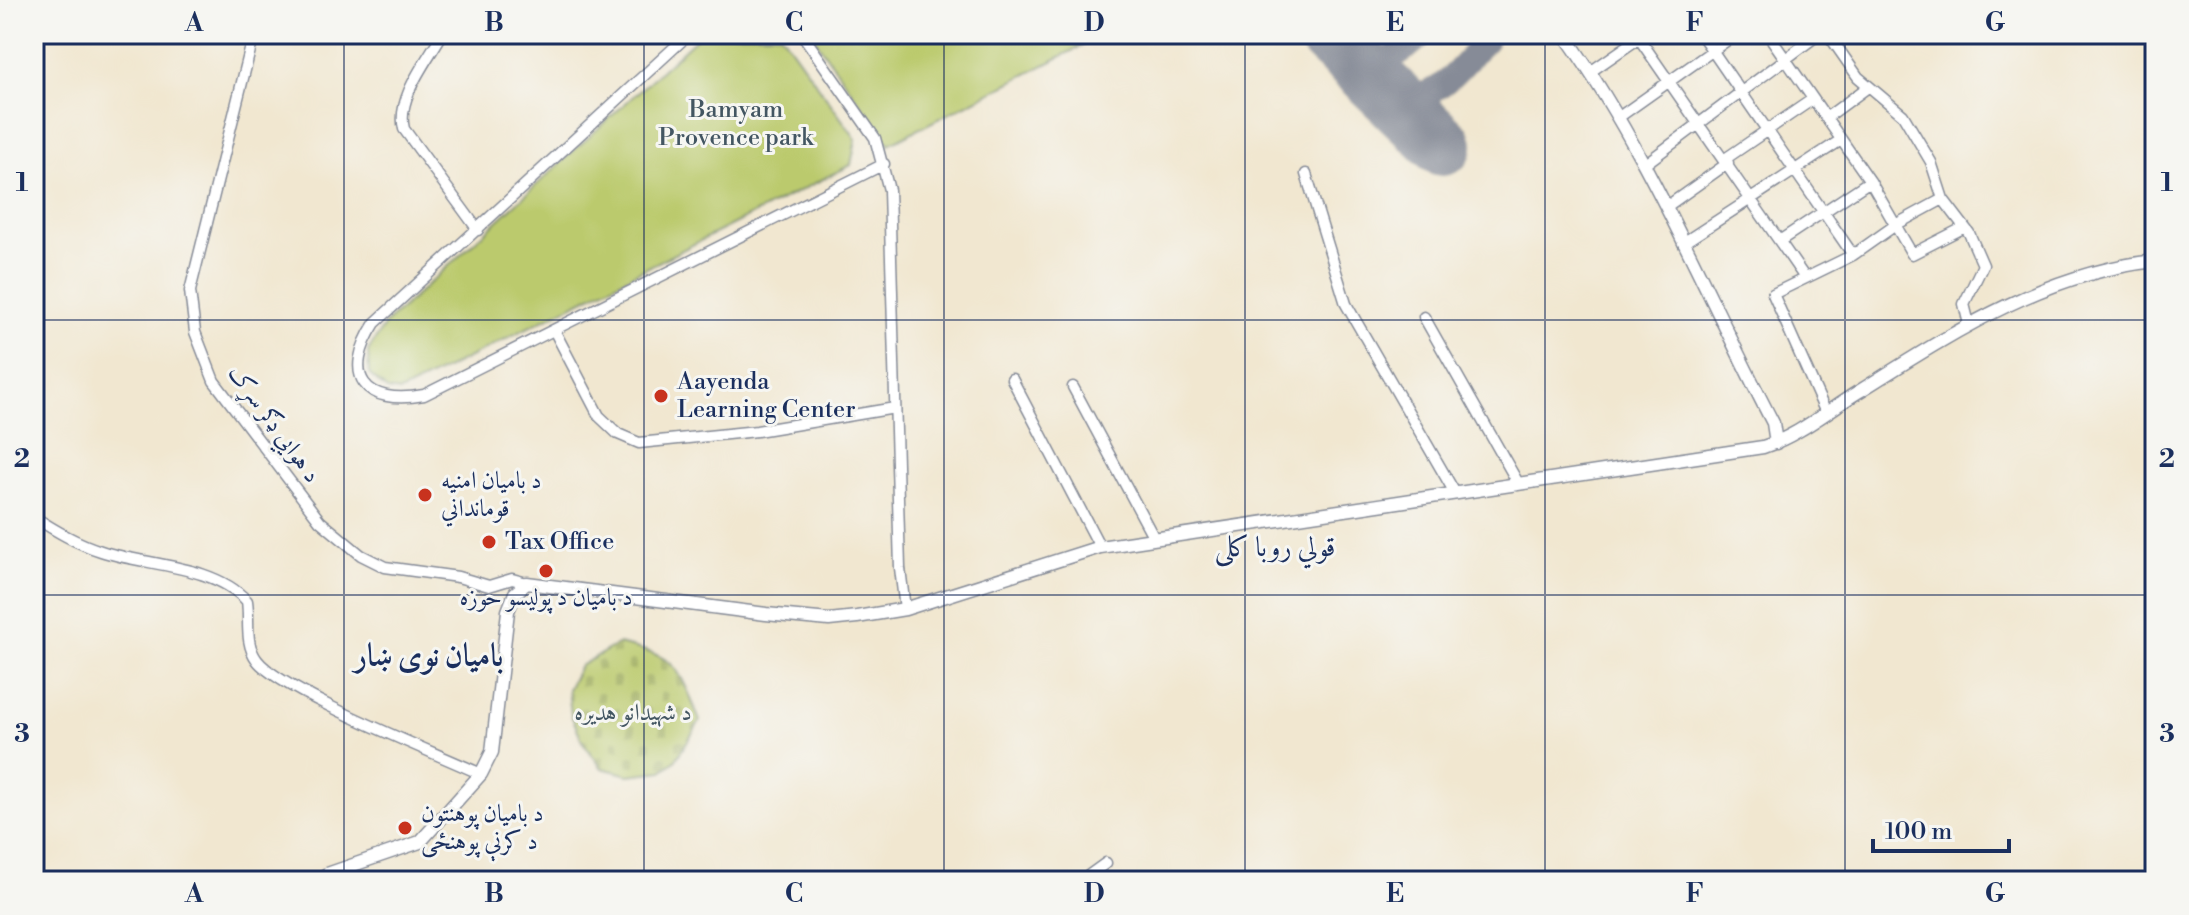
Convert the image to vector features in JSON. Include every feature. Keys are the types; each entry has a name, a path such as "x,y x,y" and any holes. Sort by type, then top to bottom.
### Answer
{"street":[{"name":"د هوايي ډګر سړک","path":"254,34 190,291 195,332 214,381 320,521 361,555 385,567 410,573 458,577 489,586 512,579 527,583"},
{"path":"442,34 403,104 401,118 404,129 478,230"},
{"path":"689,34 375,323 359,347 361,378 381,396 396,401 424,395 884,164"},
{"path":"802,34 875,138 889,190 900,568 905,609"},
{"path":"1564,34 1619,117 1645,164 1773,423 1776,443"},
{"path":"1701,34 1797,169 1853,255"},
{"path":"1619,117 1736,34"},
{"path":"1768,34 1870,181 1912,254 1963,228"},
{"path":"1645,164 1819,34"},
{"path":"1828,34 1868,87 1881,93 1903,115 1931,162 1943,199 1983,265 1964,304 1969,324"},
{"path":"1590,72 1640,35 1805,278"},
{"path":"1826,118 1868,87"},
{"path":"1666,207 1767,129 1813,99"},
{"path":"1683,243 1754,200 1841,140"},
{"path":"1306,174 1346,304 1455,493"},
{"path":"1781,240 1870,181"},
{"path":"1826,413 1773,294 1853,255 1897,224 1943,199"},
{"path":"317,881 327,874 420,842 481,774 492,752 508,611 515,593 527,583 829,620 905,609 1100,547 1290,521 1776,443 1969,324 2021,297 2069,278 2155,261"},
{"path":"1424,317 1518,483"},
{"path":"554,330 599,416 618,434 639,443 757,431 895,408"},
{"path":"1012,379 1100,547"},
{"path":"1073,387 1154,538"},
{"path":"34,517 75,542 235,588 247,601 248,640 257,660 287,684 481,774"},
{"path":"1081,881 1106,863"}],"green space":[{"name":"Bamyam Provence park","path":"701,34 781,34 856,139 851,165 400,392 387,390 369,374 368,351 386,323"},
{"path":"811,34 1105,34 889,144"},
{"name":"د شهیدانو هدیره","path":"618,644 653,654 673,666 686,687 700,721 675,761 662,771 629,775 602,768 584,744 571,715 568,689 580,666"}],"taxiway":[{"path":"1350,56 1372,60 1390,58 1423,34"},
{"path":"1384,89 1417,95 1430,91 1442,85 1486,41"}],"runway":[{"path":"1327,34 1442,145"}],"place":[{"name":"Aayenda Learning Center","path":"661,396"},
{"name":"د بامیان امنیه قومانداني","path":"425,495"},
{"name":"Tax Office","path":"489,542"},
{"name":"د بامیان د پولیسو حوزه","path":"546,571"},
{"name":"د بامیان پوهنتون د کرنې پوهنځی","path":"405,828"}],"district":[{"name":"قولي روبا کلی","path":"1275,547"},
{"name":"باميان نوی ښار","path":"429,656"}]}
